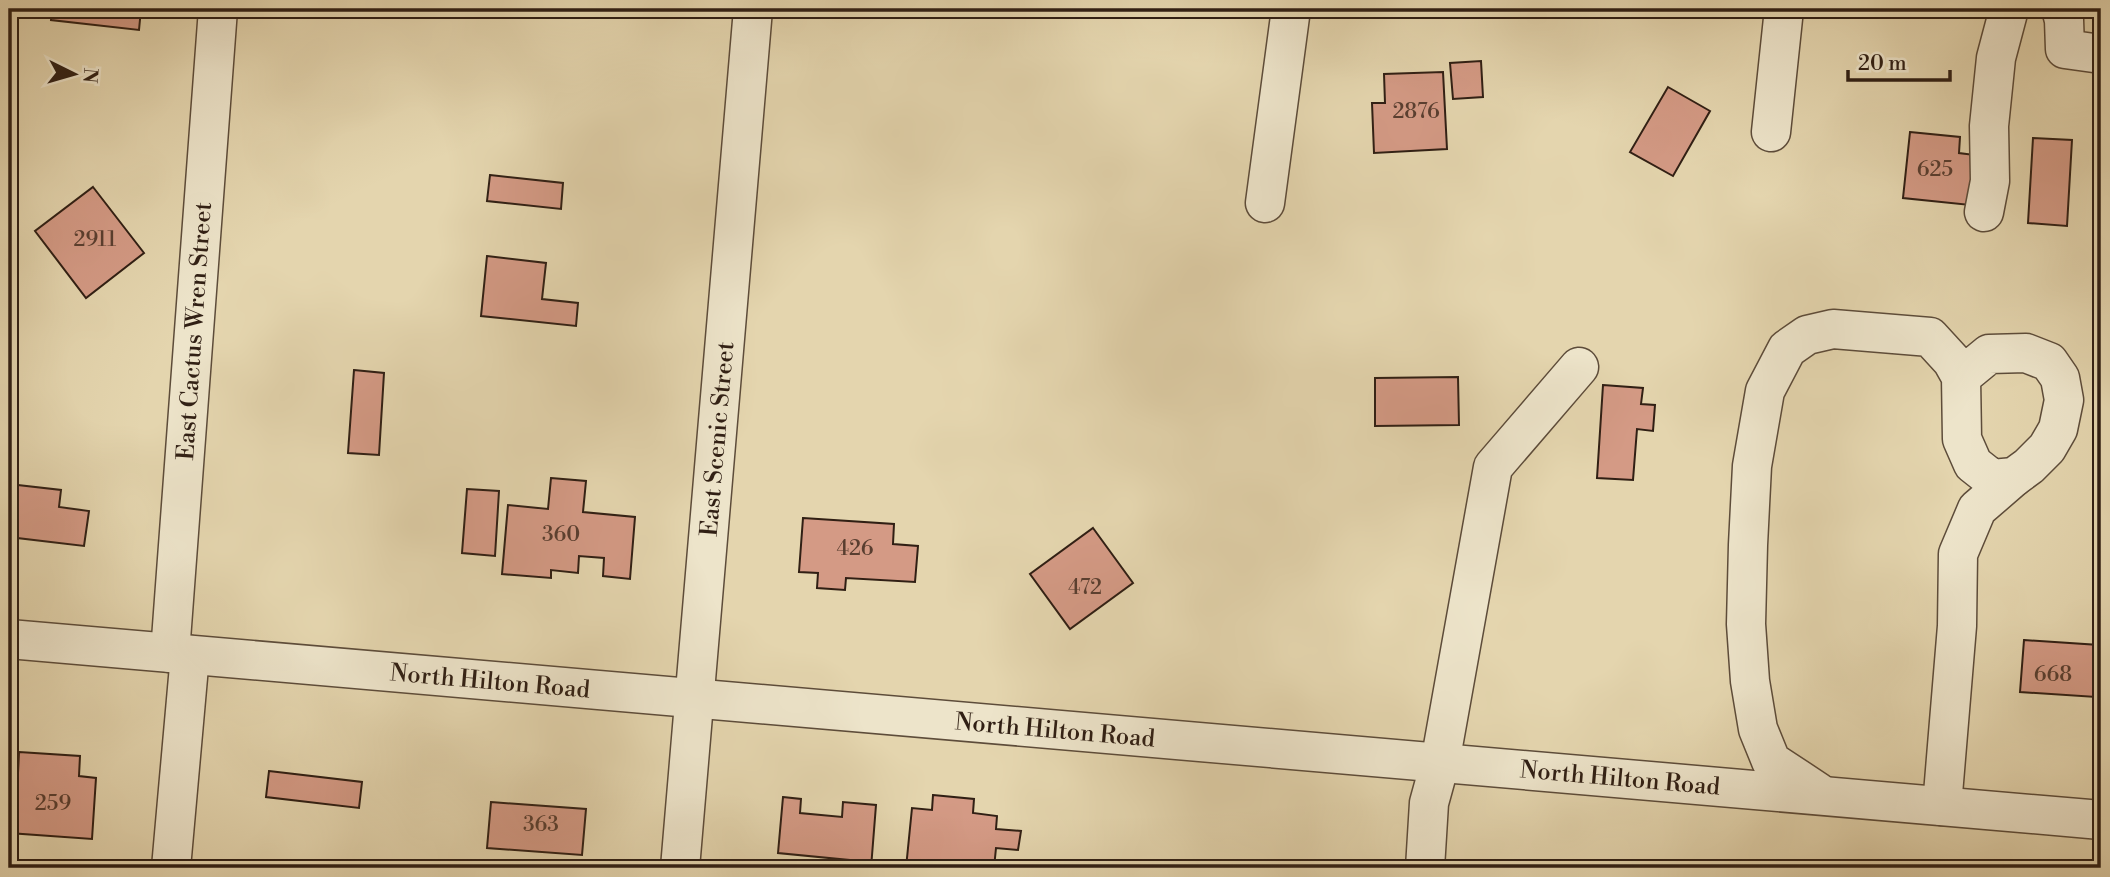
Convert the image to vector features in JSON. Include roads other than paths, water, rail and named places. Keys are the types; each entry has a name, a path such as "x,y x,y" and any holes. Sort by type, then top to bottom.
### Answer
{"street":[{"name":"East Cactus Wren Street","path":"171,868 180,654 218,9"},
{"name":"East Scenic Street","path":"680,868 753,9"},
{"path":"1265,203 1290,9"},
{"path":"1771,132 1784,9"},
{"path":"1984,212 1990,181 1989,126 1996,58 2009,9"},
{"path":"2061,9 2065,49 2101,54"},
{"path":"1823,796 1771,761 1758,729 1750,681 1746,624 1752,466 1765,391 1787,349 1807,335 1833,329 1930,337 1952,361 1961,377 1962,439 1973,464 1992,479 2014,477"},
{"path":"1942,806 1957,626 1958,554 1977,509 2047,448 2059,429 2064,400 2060,378 2049,362 2026,353 1989,354 1961,377"},
{"path":"1425,868 1429,803 1440,763 1493,467 1579,367"},
{"name":"North Hilton Road","path":"9,639 2101,820"}]}
